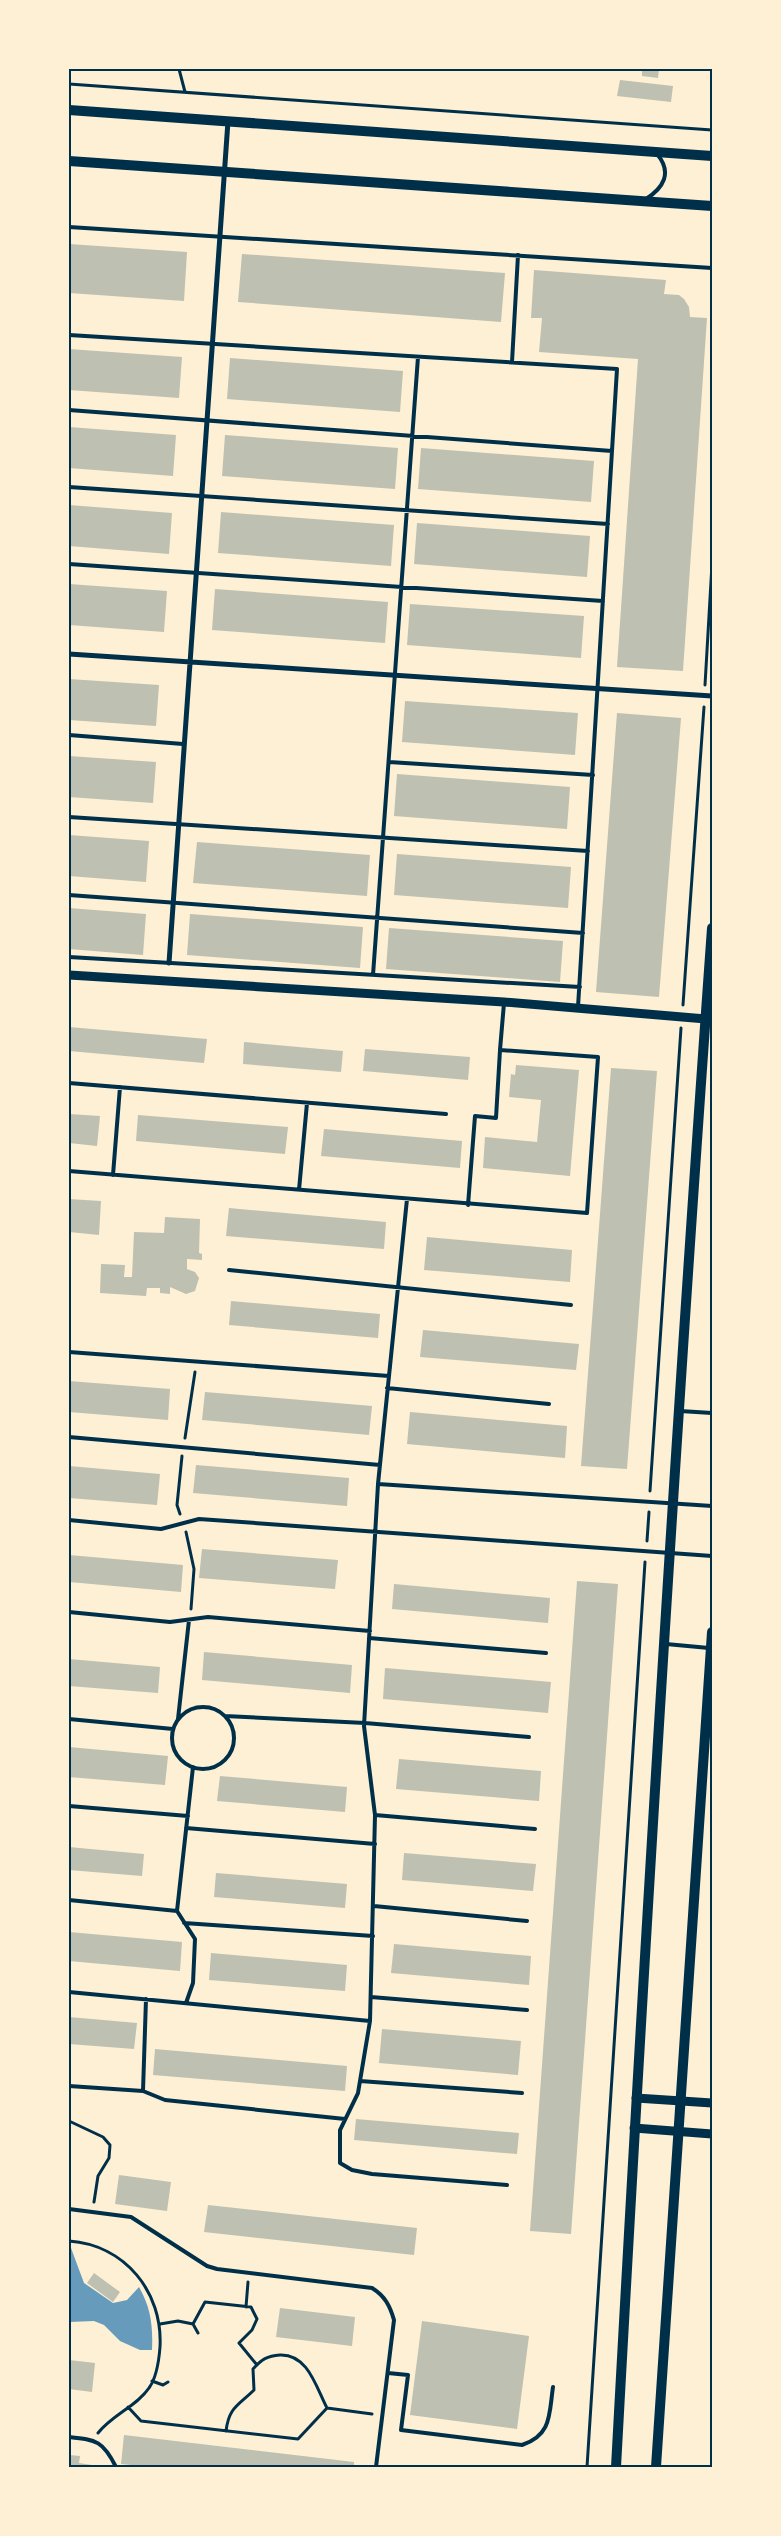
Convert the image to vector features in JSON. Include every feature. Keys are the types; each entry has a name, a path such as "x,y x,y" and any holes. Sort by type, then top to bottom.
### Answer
{"main road":[{"path":"69,110 712,156"},
{"path":"69,161 712,206"},
{"path":"616,2467 634,2128 664,1644 712,928"},
{"path":"656,2467 680,2132 712,1632"}],"street":[{"path":"168,963 228,121"},
{"path":"69,654 712,696"},
{"path":"69,975 578,1007 706,1019"},
{"path":"636,2098 712,2103"},
{"path":"634,2128 712,2134"}],"lane":[{"path":"644,200 656,193 665,181 663,163 654,151"},
{"path":"69,227 712,268"},
{"path":"512,362 518,255"},
{"path":"69,335 617,369 578,1007"},
{"path":"373,975 418,357"},
{"path":"69,410 612,451"},
{"path":"69,487 608,524"},
{"path":"69,564 603,601"},
{"path":"69,736 183,744"},
{"path":"389,762 593,776"},
{"path":"69,817 588,850"},
{"path":"69,895 583,933"},
{"path":"69,957 580,987"},
{"path":"468,1205 475,1116 496,1118 504,1002"},
{"path":"69,1171 468,1205 587,1213 598,1057 500,1050"},
{"path":"69,1083 446,1114"},
{"path":"113,1175 120,1087"},
{"path":"299,1190 307,1102"},
{"path":"407,1199 378,1484 364,1723 375,1815 370,2020 358,2093 340,2130 340,2164 352,2170 372,2174 507,2186"},
{"path":"229,1270 571,1305"},
{"path":"69,1352 389,1376"},
{"path":"387,1388 549,1404"},
{"path":"680,1410 712,1413"},
{"path":"69,1437 380,1465"},
{"path":"378,1484 712,1506"},
{"path":"69,1520 161,1529 199,1519 712,1556"},
{"path":"69,1612 170,1622 208,1617 370,1631"},
{"path":"178,1720 194,1708 204,1706 214,1708 226,1716 234,1730 235,1740 227,1758 209,1769 193,1767 180,1759 174,1750 172,1740 173,1729 178,1720 189,1620"},
{"path":"369,1638 546,1653"},
{"path":"664,1644 711,1648"},
{"path":"226,1716 364,1723 528,1737"},
{"path":"69,1718 173,1729"},
{"path":"186,2003 194,1983 194,1939 177,1911 193,1767"},
{"path":"69,1806 188,1816"},
{"path":"375,1815 535,1829"},
{"path":"186,1828 375,1844"},
{"path":"69,1900 177,1911"},
{"path":"374,1906 527,1921"},
{"path":"184,1923 373,1936"},
{"path":"69,1992 370,2020"},
{"path":"371,1997 527,2010"},
{"path":"143,2091 146,1999"},
{"path":"360,2081 522,2093"},
{"path":"69,2086 143,2091 165,2100 344,2120"},
{"path":"69,2209 132,2217 207,2266 372,2288 380,2293 391,2310 394,2320 376,2467"},
{"path":"388,2372 408,2375 401,2430 522,2445 531,2442 546,2428 553,2387"},
{"path":"69,2437 93,2439 108,2451 116,2467"}],"path":[{"path":"179,69 185,92"},
{"path":"69,84 712,130"},
{"path":"587,2467 712,564"},
{"path":"189,1620 194,1569 190,1544 177,1505 183,1447 197,1362"},
{"path":"712,2050 712,2063"},
{"path":"69,2121 102,2137 110,2145 109,2158 98,2176 92,2212"},
{"path":"69,2241 101,2247 119,2258 136,2272 149,2291 160,2324 159,2352 152,2381 140,2398 105,2424 93,2439"},
{"path":"246,2306 249,2273"},
{"path":"193,2324 205,2302 251,2307 257,2319 252,2330 240,2343 257,2365"},
{"path":"160,2324 178,2321 193,2324 198,2333"},
{"path":"226,2431 228,2416 233,2408 254,2390 254,2369 269,2356 289,2355 305,2365 327,2408"},
{"path":"152,2381 163,2385 168,2382"},
{"path":"128,2407 141,2421 298,2439 327,2408"},
{"path":"327,2408 382,2415"}],"water":[{"path":"69,2247 84,2283 113,2303 127,2300 139,2287 150,2317 152,2350 140,2350 120,2341 104,2325 94,2321 69,2322"}],"building":[{"path":"642,69 659,69 658,78 642,76"},
{"path":"620,80 673,86 671,102 617,96"},
{"path":"69,244 187,252 184,301 69,293"},
{"path":"242,254 505,273 501,322 238,302"},
{"path":"534,270 666,280 664,294 679,295 684,299 689,307 690,317 707,318 683,671 617,667 638,359 539,352 542,318 531,318"},
{"path":"69,349 182,357 179,398 69,390"},
{"path":"230,358 403,371 400,412 227,399"},
{"path":"69,427 176,435 173,476 69,468"},
{"path":"225,435 398,448 395,489 222,476"},
{"path":"421,448 594,461 591,502 418,489"},
{"path":"69,505 172,513 169,554 69,546"},
{"path":"221,512 394,525 391,566 218,553"},
{"path":"417,523 590,536 587,577 414,564"},
{"path":"69,584 167,591 164,632 69,625"},
{"path":"215,589 388,602 385,643 212,630"},
{"path":"410,604 584,616 581,658 407,645"},
{"path":"69,679 159,685 156,726 69,720"},
{"path":"405,701 578,713 575,755 402,742"},
{"path":"617,713 681,718 659,997 596,992"},
{"path":"69,756 156,762 153,803 69,797"},
{"path":"397,774 570,787 567,829 394,816"},
{"path":"69,835 149,841 146,882 69,876"},
{"path":"197,842 370,855 367,896 193,883"},
{"path":"397,854 571,867 568,908 394,895"},
{"path":"69,908 146,914 143,955 69,949"},
{"path":"190,914 363,927 360,968 187,955"},
{"path":"389,928 563,941 560,982 386,969"},
{"path":"69,1027 207,1039 204,1063 69,1051"},
{"path":"244,1042 343,1051 341,1072 243,1064"},
{"path":"365,1049 470,1057 468,1080 363,1071"},
{"path":"516,1065 579,1070 570,1176 483,1168 485,1137 537,1142 541,1100 509,1097 511,1074 515,1075"},
{"path":"611,1068 657,1071 627,1469 581,1466"},
{"path":"69,1114 100,1116 97,1146 69,1143"},
{"path":"138,1115 288,1127 285,1154 136,1141"},
{"path":"324,1129 462,1141 460,1168 321,1156"},
{"path":"69,1199 101,1201 99,1235 69,1232"},
{"path":"229,1208 386,1222 384,1249 226,1236"},
{"path":"165,1217 200,1219 199,1253 202,1254 202,1260 187,1259 187,1269 195,1272 199,1278 195,1291 186,1294 170,1287 170,1294 160,1293 160,1288 147,1288 146,1296 100,1293 101,1264 125,1265 124,1277 132,1277 134,1232 164,1233"},
{"path":"427,1237 572,1250 570,1282 424,1270"},
{"path":"231,1301 380,1314 378,1338 229,1325"},
{"path":"423,1330 579,1344 576,1370 420,1357"},
{"path":"69,1381 170,1389 168,1420 69,1412"},
{"path":"205,1392 372,1406 369,1435 202,1420"},
{"path":"410,1412 567,1426 565,1458 407,1444"},
{"path":"196,1465 349,1478 347,1506 193,1493"},
{"path":"69,1466 160,1474 157,1505 69,1498"},
{"path":"202,1549 338,1560 335,1589 199,1578"},
{"path":"69,1555 183,1565 181,1592 69,1582"},
{"path":"577,1581 618,1584 571,2234 530,2231"},
{"path":"394,1584 550,1598 548,1623 392,1609"},
{"path":"204,1652 352,1665 350,1693 202,1680"},
{"path":"69,1659 160,1667 158,1693 69,1686"},
{"path":"385,1668 551,1682 548,1713 383,1699"},
{"path":"69,1747 168,1756 165,1785 69,1777"},
{"path":"399,1759 541,1771 539,1801 396,1789"},
{"path":"220,1776 347,1787 345,1812 217,1801"},
{"path":"69,1847 144,1854 142,1876 69,1870"},
{"path":"404,1853 536,1864 533,1891 402,1880"},
{"path":"216,1873 347,1884 345,1908 214,1897"},
{"path":"69,1932 182,1942 180,1971 69,1961"},
{"path":"394,1944 531,1956 529,1985 391,1973"},
{"path":"211,1953 347,1965 345,1991 209,1980"},
{"path":"69,2017 137,2023 134,2049 69,2044"},
{"path":"382,2029 521,2041 518,2075 379,2063"},
{"path":"155,2049 347,2066 345,2091 153,2075"},
{"path":"356,2119 519,2133 517,2154 354,2140"},
{"path":"119,2175 171,2182 167,2211 115,2204"},
{"path":"208,2205 417,2228 414,2255 204,2232"},
{"path":"94,2273 120,2292 113,2302 87,2283"},
{"path":"280,2308 355,2317 352,2346 276,2337"},
{"path":"422,2321 529,2336 517,2429 410,2415"},
{"path":"69,2360 95,2363 92,2392 69,2389"},
{"path":"124,2435 354,2462 354,2467 151,2467 121,2464"},
{"path":"69,2455 80,2456 79,2463 92,2465 92,2467 69,2467"}]}
